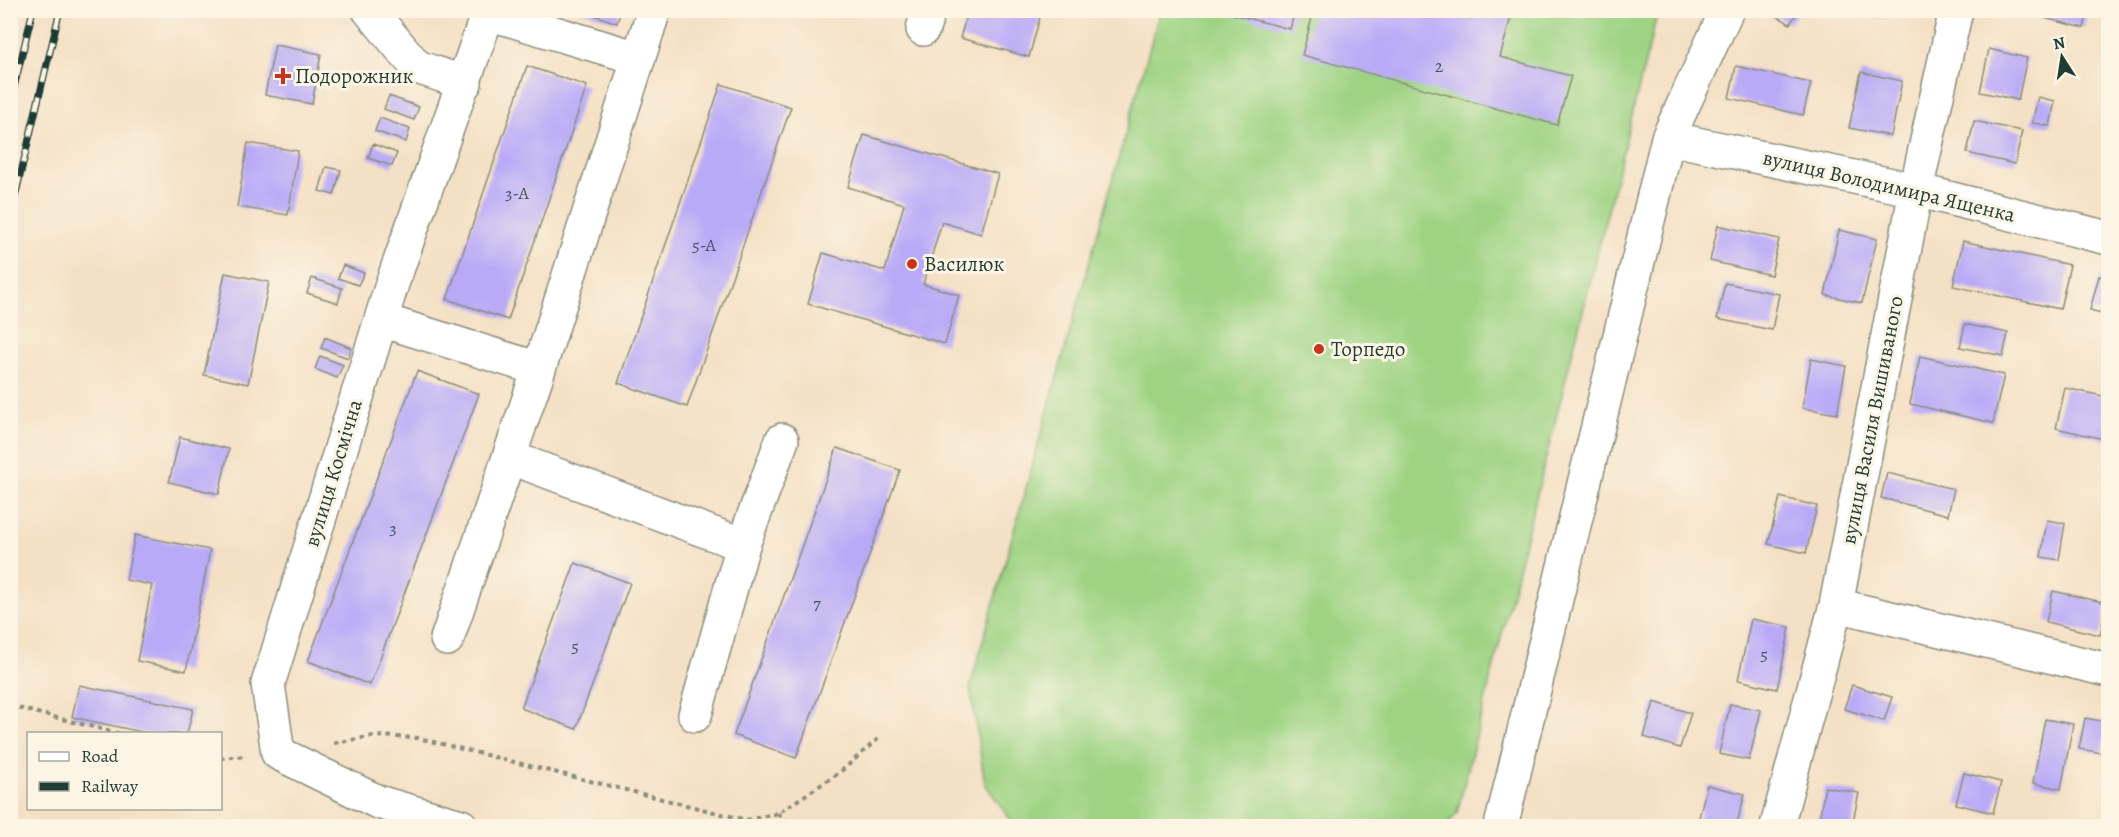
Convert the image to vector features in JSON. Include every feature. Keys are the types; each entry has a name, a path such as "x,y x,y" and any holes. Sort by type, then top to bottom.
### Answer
{"street":[{"path":"369,10 417,67 465,83"},
{"path":"447,639 539,369 654,10"},
{"path":"1501,826 1668,138 1727,10"},
{"name":"вулиця Василя Вишиваного","path":"1777,826 1836,605 1916,190 1956,10"},
{"path":"488,12 638,58"},
{"name":"вулиця Космічна","path":"278,753 268,684 381,320 488,12"},
{"name":"вулиця Володимира Ященка","path":"1668,138 1916,190 2109,238"},
{"path":"381,320 539,369"},
{"path":"695,716 743,545 782,440"},
{"path":"509,457 743,545"},
{"path":"1836,605 2109,670"},
{"path":"278,753 378,802 461,826"}],"path":[{"path":"10,706 113,732"},
{"path":"331,744 374,736 418,738 746,820 778,813 838,773 879,738"},
{"path":"222,758 278,753"},
{"path":"778,813 790,826"}],"green space":[{"name":"Торпедо","path":"1160,11 1658,11 1457,813 1446,826 1015,826 985,784 970,687"}],"building":[{"path":"580,10 621,10 617,23"},
{"path":"968,10 1042,10 1029,57 960,38"},
{"path":"1216,10 1295,10 1290,29"},
{"path":"1314,10 1513,10 1500,57 1571,76 1557,125 1302,55"},
{"path":"1767,10 1799,10 1790,24"},
{"path":"1862,10 1886,10 1883,18"},
{"path":"2033,10 2088,10 2084,28 2032,15"},
{"path":"275,45 321,54 312,104 265,95"},
{"path":"1989,49 2027,58 2018,100 1980,92"},
{"path":"527,66 587,86 508,320 447,299"},
{"path":"1736,66 1811,83 1803,115 1729,98"},
{"path":"1861,72 1902,81 1891,136 1849,128"},
{"path":"721,84 791,107 687,407 618,383"},
{"path":"389,96 419,107 414,120 384,109"},
{"path":"2038,97 2055,101 2050,126 2032,123"},
{"path":"380,118 410,129 406,142 375,131"},
{"path":"1974,121 2022,131 2015,164 1967,153"},
{"path":"864,135 998,174 981,234 942,222 923,284 959,295 945,344 808,304 823,253 885,271 904,204 848,187"},
{"path":"248,143 298,151 288,215 237,207"},
{"path":"373,144 397,153 392,166 368,158"},
{"path":"326,167 341,170 334,195 319,191"},
{"path":"1718,225 1779,239 1771,275 1710,261"},
{"path":"1839,230 1877,239 1862,303 1825,295"},
{"path":"1963,241 2070,265 2060,309 1953,286"},
{"path":"343,265 364,273 358,285 338,278"},
{"path":"225,273 269,282 248,384 204,375"},
{"path":"2099,276 2108,278 2108,315 2090,310"},
{"path":"312,278 342,288 338,303 307,293"},
{"path":"1725,283 1779,294 1772,330 1717,319"},
{"path":"1965,324 2008,333 2003,356 1960,347"},
{"path":"325,337 351,348 348,358 321,348"},
{"path":"320,356 343,365 337,378 315,369"},
{"path":"1920,356 2004,375 1993,423 1910,404"},
{"path":"1811,359 1846,366 1837,414 1802,408"},
{"path":"417,371 479,394 370,685 308,661"},
{"path":"2065,388 2108,397 2108,440 2056,428"},
{"path":"180,437 229,449 219,494 169,482"},
{"path":"837,448 900,470 796,758 734,735"},
{"path":"1887,473 1954,489 1948,515 1881,498"},
{"path":"1780,497 1817,506 1806,553 1768,544"},
{"path":"2047,520 2065,523 2059,560 2041,557"},
{"path":"135,535 210,550 186,671 137,661 152,585 126,580"},
{"path":"575,563 630,583 576,729 521,708"},
{"path":"2053,591 2107,603 2100,635 2046,622"},
{"path":"1751,619 1790,627 1777,689 1738,680"},
{"path":"79,685 193,709 187,732 142,732 72,717"},
{"path":"1852,685 1892,697 1884,721 1844,709"},
{"path":"1654,702 1691,713 1680,748 1644,737"},
{"path":"1730,704 1761,710 1749,760 1719,754"},
{"path":"2085,718 2107,722 2102,753 2079,749"},
{"path":"2045,719 2073,724 2061,789 2033,783"},
{"path":"1964,773 2001,782 1993,813 1956,804"},
{"path":"1707,785 1745,794 1736,826 1697,826"},
{"path":"1825,787 1859,793 1852,826 1818,825"}],"railway":[{"path":"10,104 33,10"},
{"path":"10,218 60,10"}],"place":[{"name":"Подорожник","path":"283,76"},
{"name":"Василюк","path":"912,264"},
{"name":"Торпедо","path":"1319,349"}]}
